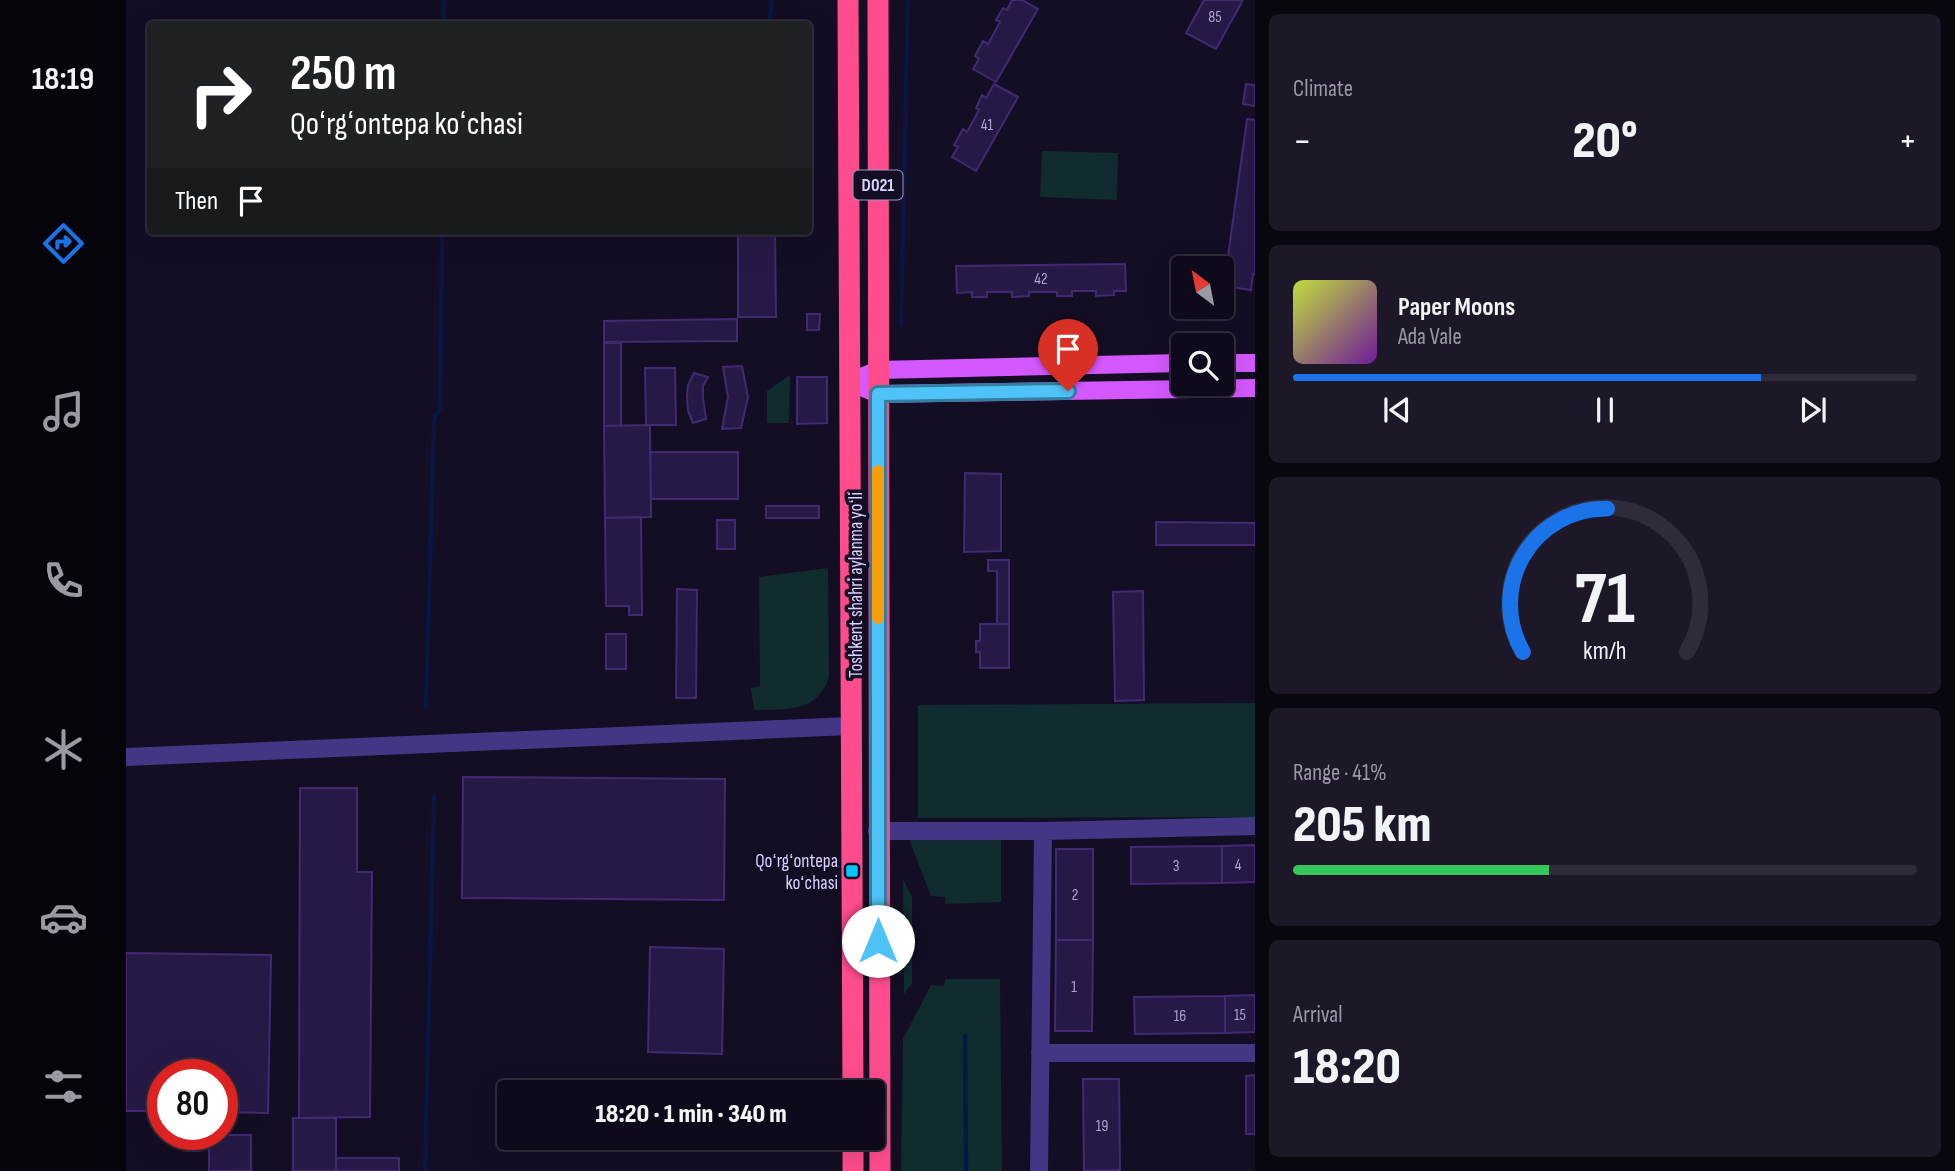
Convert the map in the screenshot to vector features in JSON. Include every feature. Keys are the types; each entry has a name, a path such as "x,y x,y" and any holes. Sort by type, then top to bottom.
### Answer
{"highway":[{"name":"Toshkent shahri aylanma yoʻli","path":"848,0 853,1080"},
{"name":"Toshkent shahri aylanma yoʻli","path":"878,0 877,831 880,1171"},
{"path":"853,1150 853,1171"}],"main road":[{"path":"849,382 878,370 1171,363"},
{"path":"1234,363 1255,363"},
{"path":"849,382 878,394 1255,388"}],"street":[{"path":"126,757 850,726"},
{"path":"877,831 1043,831 1255,826"},
{"path":"1039,1171 1043,831"},
{"path":"1040,1053 1255,1053"}],"green space":[{"path":"1042,151 1118,153 1117,200 1040,197"},
{"path":"790,375 789,423 767,423 767,391"},
{"path":"828,568 829,677 824,689 817,698 799,707 754,710 751,688 760,686 759,577"},
{"path":"1255,703 1255,817 918,818 918,705"},
{"path":"909,839 1001,839 1001,902 945,904 945,897 931,896"},
{"path":"903,879 912,897 912,983 904,994"},
{"path":"945,979 1000,979 1002,1171 901,1171 903,1039 931,985 944,986"}],"building":[{"path":"1012,0 1022,0 1038,9 996,82 973,69 979,59 975,56 983,41 988,44 1000,22 996,20 1003,8 1007,10"},
{"path":"1204,0 1243,0 1216,49 1186,33"},
{"path":"994,84 1018,97 976,171 952,157 958,147 954,145 963,129 967,132 979,110 976,108 982,95 986,98"},
{"path":"1246,84 1255,85 1255,106 1243,104"},
{"path":"1247,119 1255,120 1255,274 1251,290 1234,287 1234,256 1228,256"},
{"path":"738,235 775,235 776,317 738,317"},
{"path":"1125,264 1126,291 1114,291 1114,295 1096,296 1096,291 1072,291 1072,296 1057,296 1057,292 1029,292 1029,296 1012,297 1012,292 987,292 987,297 972,297 972,292 957,293 956,266"},
{"path":"807,314 820,314 819,330 807,330"},
{"path":"737,319 737,341 604,342 604,321"},
{"path":"604,343 621,343 621,426 604,426"},
{"path":"742,366 748,397 741,428 722,429 728,397 723,367"},
{"path":"645,368 675,368 676,425 646,425"},
{"path":"694,373 708,377 703,386 706,419 693,423 688,411 687,397 688,385"},
{"path":"797,377 827,377 827,423 797,424"},
{"path":"650,425 651,517 605,518 604,426"},
{"path":"650,452 738,452 738,499 651,499"},
{"path":"965,473 1001,474 1001,551 964,552"},
{"path":"766,506 819,506 819,518 766,518"},
{"path":"641,517 642,615 629,615 629,606 606,606 605,518"},
{"path":"717,520 735,520 735,549 717,549"},
{"path":"1156,522 1255,523 1255,545 1156,545"},
{"path":"988,560 1009,560 1009,624 997,624 997,571 988,571"},
{"path":"677,589 697,590 696,698 676,698"},
{"path":"1143,591 1144,700 1115,701 1113,592"},
{"path":"980,624 1009,624 1009,668 980,668 980,652 976,652 976,641 980,641"},
{"path":"606,634 626,634 626,669 606,669"},
{"path":"463,777 725,779 724,900 462,898"},
{"path":"300,788 357,788 357,872 372,872 370,1117 299,1118"},
{"path":"1255,845 1255,882 1222,883 1222,846"},
{"path":"1222,846 1222,883 1131,884 1131,847"},
{"path":"1056,849 1093,849 1093,940 1056,940"},
{"path":"1056,940 1093,940 1092,1031 1055,1031"},
{"path":"650,947 724,949 722,1054 648,1052"},
{"path":"126,953 271,955 268,1113 238,1112 238,1059 147,1059 147,1111 126,1111"},
{"path":"1255,995 1255,1032 1225,1033 1225,996"},
{"path":"1225,996 1225,1033 1135,1034 1134,997"},
{"path":"1255,1075 1255,1134 1246,1134 1246,1076"},
{"path":"1083,1079 1119,1079 1120,1170 1084,1171"},
{"path":"293,1118 336,1118 336,1171 293,1171"},
{"path":"238,1135 251,1135 251,1171 209,1171 209,1150 238,1150"},
{"path":"336,1158 399,1158 399,1171 336,1171"}],"waterway":[{"path":"443,21 444,0"},
{"path":"769,21 772,0"},
{"path":"901,325 908,0"},
{"path":"426,706 434,419 440,408 442,235"},
{"path":"425,1171 434,795"},
{"path":"965,1036 966,1171"}],"slow traffic":[{"path":"878,471 878,618"}],"place":[{"name":"Qoʻrgʻontepa koʻchasi","path":"852,871"}],"route":[{"path":"878,941 878,394 1068,391"}]}
